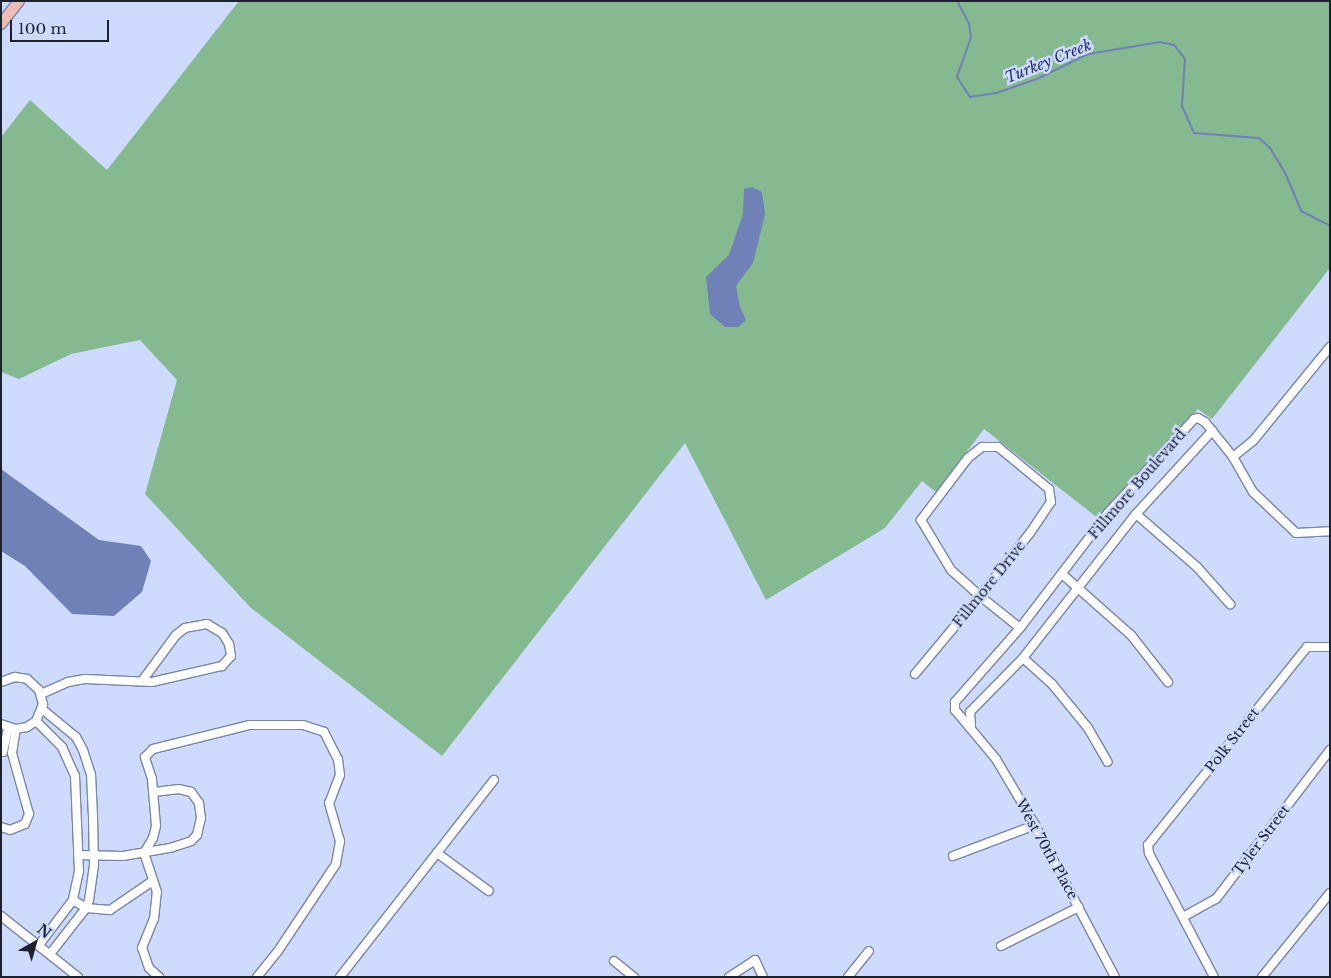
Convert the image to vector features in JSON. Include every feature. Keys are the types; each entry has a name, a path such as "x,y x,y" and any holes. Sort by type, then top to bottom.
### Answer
{"main road":[{"path":"1,24 19,1"}],"street":[{"path":"1233,457 1253,442 1330,347"},
{"name":"Fillmore Boulevard","path":"1198,418 1212,431 1136,514 1022,658 970,712 971,726 955,710 955,702 1020,628 1108,513 1194,419 1198,418"},
{"path":"1212,431 1233,457 1253,492 1296,533 1330,532"},
{"name":"Fillmore Drive","path":"915,674 980,596 1047,512 1051,502 1048,489 998,447 982,447 968,458 925,512 921,520 951,570 980,596"},
{"path":"1136,514 1197,567 1230,604"},
{"path":"1062,574 1131,635 1168,682"},
{"path":"980,596 1020,628"},
{"path":"41,694 68,682 85,679 152,682 222,666 231,656 229,644 222,633 207,624 185,628 142,681"},
{"name":"Polk Street","path":"1183,917 1149,853 1148,845 1307,647 1330,648"},
{"path":"1022,658 1052,684 1088,728 1108,762"},
{"path":"2,680 15,677 26,678 41,694 42,709 36,721"},
{"path":"42,709 76,737 92,774 94,855 92,883 86,908 50,954"},
{"path":"1,827 10,830 25,824 28,814 5,752 9,727 36,721"},
{"path":"36,721 62,747 75,776 78,855 78,884 73,900 39,945"},
{"path":"159,977 149,968 142,948 154,918 157,892 151,882 144,852 153,838 156,826 154,792 145,757 153,749 250,726 303,725 324,732 333,744 340,775 330,804 340,841 336,864 278,951 256,977"},
{"name":"West 70th Place","path":"971,726 996,760 1035,825 1115,977"},
{"name":"Tyler Street","path":"1183,917 1216,899 1330,750"},
{"path":"340,977 494,780"},
{"path":"78,855 144,852 191,841 197,835 201,818 199,803 192,792 180,789 154,792"},
{"path":"953,856 1035,825"},
{"path":"437,852 489,891"},
{"path":"73,900 86,908 110,910 151,882"},
{"path":"1262,977 1330,893"},
{"path":"1001,946 1079,907"},
{"path":"1,916 78,977"},
{"path":"1183,917 1214,977"},
{"path":"848,977 869,952"},
{"path":"729,977 755,960 764,977"},
{"path":"614,961 634,977"}],"green space":[{"path":"239,1 1330,1 1330,268 1212,419 1198,409 1099,519 984,429 936,492 922,481 885,528 766,600 685,443 442,756 251,608 145,494 177,380 140,340 71,354 19,379 1,372 1,137 30,100 107,170"}],"water":[{"path":"752,187 762,192 765,214 753,263 736,286 740,307 746,320 738,327 725,327 710,314 706,277 729,255 743,214 744,189"},
{"path":"1,469 99,540 141,546 151,561 142,592 114,616 72,614 25,566 1,551"}],"waterway":[{"name":"Turkey Creek","path":"957,1 969,24 971,37 957,77 970,97 996,93 1037,79 1088,54 1160,42 1174,45 1185,59 1182,106 1194,133 1259,138 1270,148 1286,175 1301,211 1330,226"}]}
